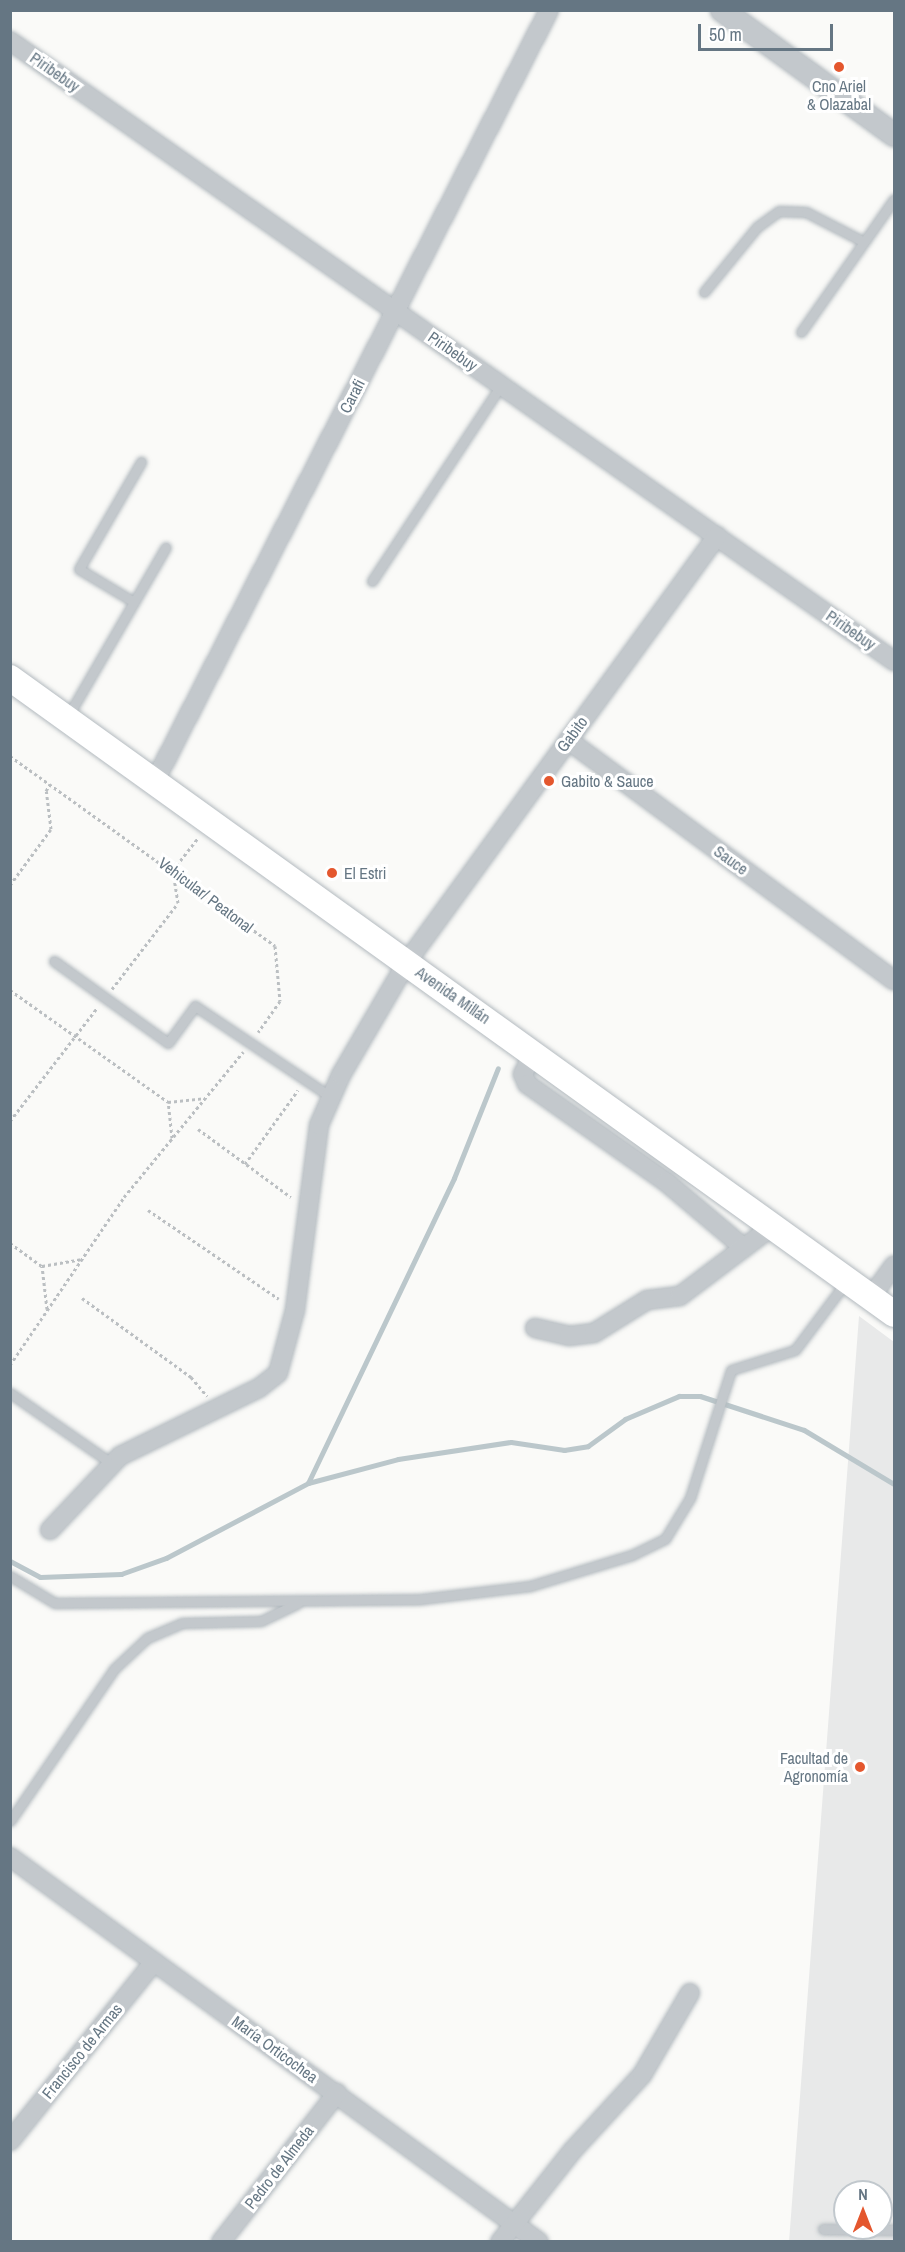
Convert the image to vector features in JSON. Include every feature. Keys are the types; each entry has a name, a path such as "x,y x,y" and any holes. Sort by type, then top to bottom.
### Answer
{"main road":[{"name":"Avenida Millán","path":"10,678 534,1052 894,1314"}],"street":[{"name":"Carafi","path":"155,781 549,10"},
{"path":"722,10 894,135"},
{"name":"Piribebuy","path":"10,41 894,661"},
{"name":"Gabito","path":"407,962 717,536"},
{"name":"Sauce","path":"568,740 894,980"},
{"path":"50,1530 111,1463 217,1408 278,1373 295,1310 319,1125 331,1097 407,962"},
{"path":"534,1052 523,1074 527,1084 666,1182 744,1248"},
{"path":"535,1329 569,1336 594,1333 647,1300 680,1296 773,1226"},
{"path":"871,1297 894,1265"},
{"name":"María Orticochea","path":"10,1857 539,2241"},
{"name":"Francisco de Armas","path":"10,2141 154,1962"},
{"path":"500,2241 642,2075 690,1993"},
{"name":"Pedro de Almeda","path":"220,2241 337,2094"}],"lane":[{"path":"801,332 894,199"},
{"path":"704,292 757,227 778,211 806,212 864,242"},
{"path":"372,581 501,385"},
{"path":"134,602 79,569 141,462"},
{"path":"66,718 166,547"},
{"path":"54,961 168,1043 195,1006 331,1097"},
{"path":"10,1576 55,1603 302,1601 478,1596 632,1556 665,1539 690,1498 718,1396 736,1366 795,1350 848,1280"},
{"path":"10,1393 111,1463"},
{"path":"10,1821 114,1669 147,1638 182,1623 261,1621 302,1601"},
{"path":"823,2229 894,2229"}],"path":[{"name":"Vehicular/ Peatonal","path":"10,756 173,870 275,946 280,1001 251,1042 172,1138 82,1259 10,1365"},
{"path":"10,885 51,829 46,791 50,784"},
{"path":"10,1121 178,903 173,870 210,821"},
{"path":"10,990 168,1102 206,1097"},
{"path":"245,1164 306,1080"},
{"path":"168,1102 172,1138"},
{"path":"198,1129 309,1210"},
{"path":"148,1210 295,1310"},
{"path":"10,1243 42,1266 82,1259"},
{"path":"42,1266 47,1310"},
{"path":"82,1298 191,1377 217,1408"}],"shaded area":[{"name":"Facultad de Agronomía","path":"859,1316 894,1342 894,2241 789,2242"}],"waterway":[{"path":"308,1483 454,1178 498,1068"},
{"path":"10,1561 40,1577 121,1574 166,1558 308,1483 398,1459 511,1442 564,1450 588,1446 625,1419 679,1396 700,1396 804,1430 894,1484"}],"place":[{"name":"Cno Ariel & Olazabal","path":"839,67"},
{"name":"Gabito & Sauce","path":"549,781"},
{"name":"El Estri","path":"332,873"},
{"name":"Facultad de Agronomía","path":"860,1767"}]}
